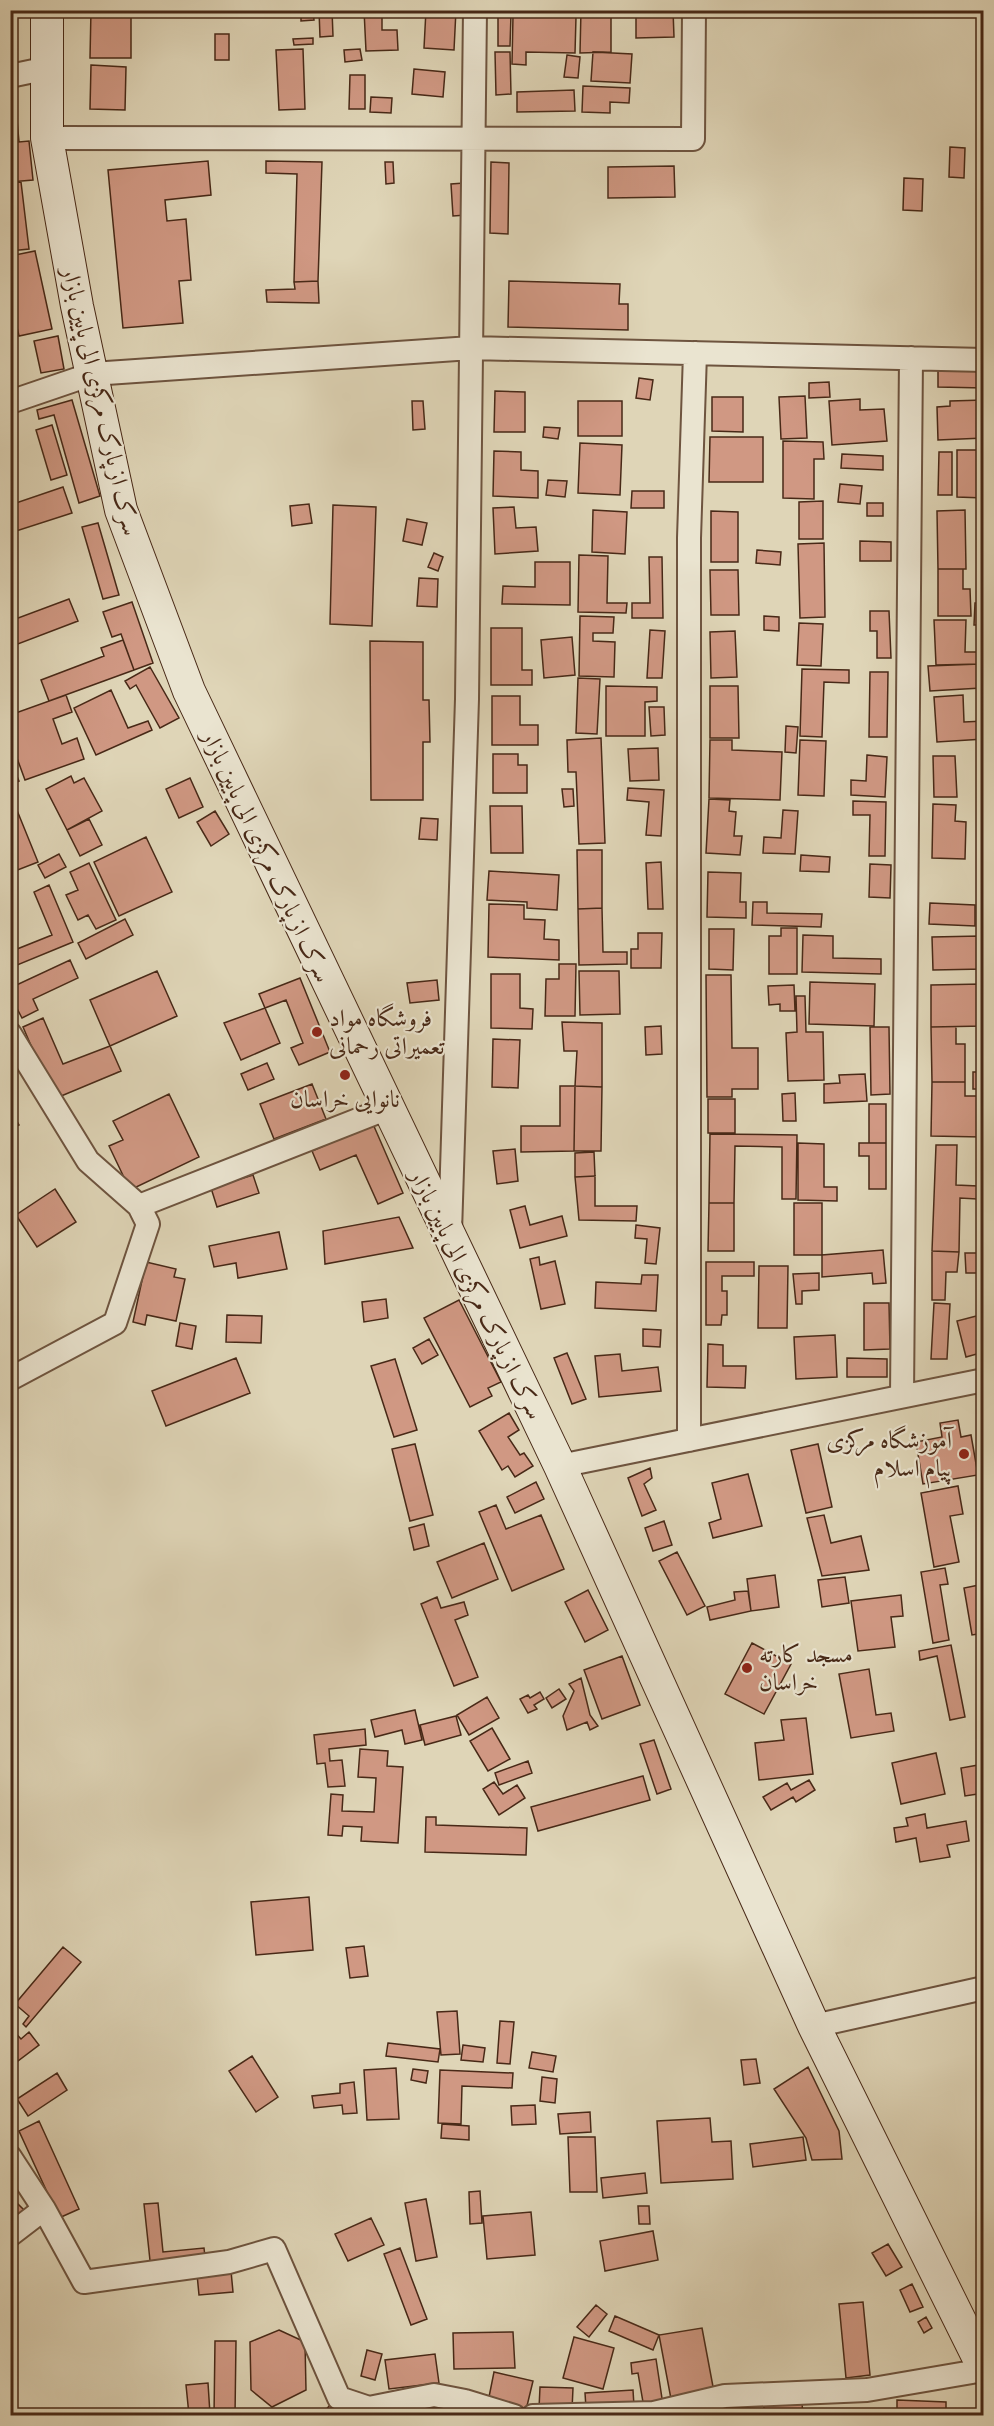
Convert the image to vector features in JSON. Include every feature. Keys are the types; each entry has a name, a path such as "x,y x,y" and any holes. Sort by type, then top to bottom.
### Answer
{"main road":[{"name":"سرک از پارک مرکزی الی پایین بازار","path":"47,10 47,138 77,306 121,510 189,691 560,1466 814,2026 984,2369"}],"street":[{"path":"450,1237 467,699 475,10"},
{"path":"47,138 693,140 694,10"},
{"path":"10,76 48,68"},
{"path":"10,402 92,374 471,348 984,360"},
{"path":"689,1440 689,538 695,353"},
{"path":"902,1396 911,358"},
{"path":"10,1034 88,1161 139,1206 148,1224 115,1323 10,1379"},
{"path":"139,1206 388,1108"},
{"path":"560,1466 984,1380"},
{"path":"814,2026 984,1989"},
{"path":"10,2157 44,2209 84,2282 229,2262 274,2248 339,2398 369,2408 434,2395 513,2415"},
{"path":"10,2235 44,2209"},
{"path":"533,2415 654,2413 725,2396 867,2390 984,2369"}],"building":[{"path":"91,10 131,10 131,58 90,58"},
{"path":"301,10 313,10 314,20 301,21"},
{"path":"319,10 332,10 333,36 320,37"},
{"path":"364,10 382,10 382,30 397,30 398,50 366,51"},
{"path":"426,10 456,10 454,50 424,48"},
{"path":"492,10 520,10 520,14 511,14 510,46 498,46 498,14 492,14"},
{"path":"581,10 611,10 611,52 580,53"},
{"path":"650,10 673,10 674,37 636,38 636,16 650,15"},
{"path":"513,16 576,17 575,53 526,52 526,65 512,64"},
{"path":"10,22 16,22 17,59 10,59"},
{"path":"215,34 229,34 229,60 215,60"},
{"path":"313,38 313,44 294,45 293,39"},
{"path":"303,49 305,109 279,110 276,50"},
{"path":"360,49 362,60 345,62 344,50"},
{"path":"495,52 510,52 511,94 496,95"},
{"path":"593,52 632,54 630,83 591,81"},
{"path":"567,55 580,57 578,78 564,77"},
{"path":"91,65 126,67 125,110 90,109"},
{"path":"414,69 445,72 443,97 412,94"},
{"path":"350,75 365,75 365,109 349,109"},
{"path":"583,86 630,88 629,103 610,102 610,113 582,112"},
{"path":"10,87 14,87 19,142 29,141 33,180 10,182"},
{"path":"574,90 575,111 517,112 517,92"},
{"path":"371,97 392,98 391,113 370,112"},
{"path":"950,147 965,148 964,178 949,177"},
{"path":"208,161 211,195 165,200 167,221 186,219 191,280 179,281 183,323 123,328 108,170"},
{"path":"266,161 322,162 318,281 294,282 297,174 266,173"},
{"path":"385,162 393,162 394,183 386,184"},
{"path":"491,162 509,163 508,234 490,233"},
{"path":"674,166 675,197 608,198 608,167"},
{"path":"904,178 923,179 922,211 903,210"},
{"path":"21,182 29,249 10,251 10,183"},
{"path":"464,183 466,215 453,216 451,184"},
{"path":"35,251 52,329 19,336 10,297 10,256"},
{"path":"318,281 319,303 267,302 266,290 295,289 294,282"},
{"path":"509,281 620,284 619,304 628,304 628,330 508,327"},
{"path":"58,336 64,369 41,373 34,341"},
{"path":"938,369 984,370 984,388 938,387"},
{"path":"639,378 653,380 650,400 636,398"},
{"path":"829,382 830,397 809,398 809,383"},
{"path":"495,391 525,392 525,432 494,432"},
{"path":"805,396 807,438 781,439 779,397"},
{"path":"712,397 743,397 743,432 712,431"},
{"path":"860,399 860,410 884,409 887,441 832,445 829,401"},
{"path":"72,400 100,496 79,503 54,415 39,419 37,410"},
{"path":"984,400 984,438 938,440 937,407 950,406 950,401"},
{"path":"412,401 423,401 425,429 413,430"},
{"path":"578,401 622,401 622,436 578,436"},
{"path":"52,425 67,475 51,480 36,430"},
{"path":"544,427 560,428 558,439 543,437"},
{"path":"710,437 763,437 763,482 709,482"},
{"path":"783,441 823,442 824,459 814,459 814,499 783,498"},
{"path":"580,443 622,445 620,495 578,493"},
{"path":"957,450 984,450 984,498 957,497"},
{"path":"494,451 521,452 521,470 538,471 538,498 493,496"},
{"path":"939,452 952,452 952,495 938,495"},
{"path":"842,454 883,456 883,470 841,468"},
{"path":"548,480 567,481 565,497 546,495"},
{"path":"840,484 862,486 860,504 838,502"},
{"path":"63,487 72,513 10,533 10,505"},
{"path":"632,491 664,491 664,508 631,508"},
{"path":"823,501 823,539 799,539 799,502"},
{"path":"867,503 883,503 883,516 867,516"},
{"path":"309,504 312,523 292,526 290,506"},
{"path":"333,505 376,507 372,626 330,624"},
{"path":"514,507 516,528 536,527 538,551 495,554 493,508"},
{"path":"593,510 627,512 625,554 592,552"},
{"path":"965,510 966,569 938,569 937,511"},
{"path":"711,511 738,512 738,562 711,562"},
{"path":"407,519 427,523 422,545 403,541"},
{"path":"98,523 119,595 103,599 82,527"},
{"path":"860,541 891,542 891,561 860,561"},
{"path":"824,543 825,617 800,618 798,544"},
{"path":"757,550 781,552 780,565 756,563"},
{"path":"434,553 443,557 438,571 428,567"},
{"path":"579,555 608,556 607,603 627,603 626,613 578,612"},
{"path":"649,557 662,557 663,618 632,618 632,603 650,603"},
{"path":"535,562 570,562 570,605 502,604 503,586 535,587"},
{"path":"938,569 963,569 963,589 970,589 971,616 938,616"},
{"path":"710,570 738,570 739,615 711,615"},
{"path":"419,578 438,579 437,607 417,606"},
{"path":"69,599 78,621 10,647 10,621"},
{"path":"132,602 153,663 134,670 121,634 112,637 103,612"},
{"path":"975,603 984,603 984,625 974,625"},
{"path":"870,611 889,611 891,658 877,658 877,631 870,631"},
{"path":"580,616 614,617 613,633 593,633 593,641 615,642 614,677 579,676"},
{"path":"764,616 779,617 779,631 764,630"},
{"path":"934,620 966,620 965,652 980,652 980,664 936,665"},
{"path":"799,623 823,624 821,666 797,665"},
{"path":"491,628 522,628 522,670 532,670 532,685 491,685"},
{"path":"650,630 665,631 662,678 647,678"},
{"path":"735,631 737,677 711,678 710,632"},
{"path":"572,637 575,675 544,678 541,640"},
{"path":"123,640 134,670 49,701 41,680 104,656 101,648"},
{"path":"370,641 423,642 423,700 429,700 430,742 423,742 423,800 371,800"},
{"path":"980,664 981,688 930,691 928,666"},
{"path":"150,667 179,718 160,728 136,685 130,689 125,681"},
{"path":"802,669 849,670 849,683 824,682 822,737 800,736"},
{"path":"870,672 888,672 887,737 869,737"},
{"path":"578,678 600,679 597,734 576,733"},
{"path":"606,686 657,687 657,701 645,702 645,736 606,736"},
{"path":"710,686 738,686 739,738 710,738"},
{"path":"111,690 128,728 148,721 152,730 96,755 74,708"},
{"path":"66,695 72,712 53,719 62,744 77,738 84,759 25,780 10,739 10,715"},
{"path":"963,695 964,722 984,721 984,739 937,742 934,697"},
{"path":"492,696 520,696 520,725 538,725 538,745 492,745"},
{"path":"649,707 664,707 665,735 651,736"},
{"path":"786,726 798,727 796,753 785,752"},
{"path":"601,738 605,843 579,844 576,772 568,772 567,740"},
{"path":"710,740 732,740 732,750 782,752 780,800 709,798"},
{"path":"800,740 826,741 824,796 798,795"},
{"path":"658,748 659,780 630,781 628,749"},
{"path":"493,754 518,754 518,765 527,765 527,793 493,793"},
{"path":"867,755 887,757 885,797 851,795 851,780 866,781"},
{"path":"933,756 955,756 957,797 934,797"},
{"path":"10,759 19,781 10,785"},
{"path":"71,776 74,783 84,778 102,811 67,830 46,789"},
{"path":"190,778 203,807 179,818 166,789"},
{"path":"628,788 664,790 661,836 646,835 649,802 627,800"},
{"path":"562,789 573,789 574,806 564,807"},
{"path":"12,798 38,862 10,873 10,799"},
{"path":"709,799 730,800 729,811 736,812 734,836 742,836 740,855 706,853"},
{"path":"853,801 886,802 885,856 869,856 870,815 853,815"},
{"path":"933,804 956,805 955,821 966,822 965,859 932,858"},
{"path":"490,806 522,806 523,853 491,853"},
{"path":"783,810 798,811 795,854 763,853 764,837 781,838"},
{"path":"215,811 229,834 211,846 197,822"},
{"path":"421,818 438,819 437,840 419,839"},
{"path":"89,819 102,845 80,856 67,830"},
{"path":"146,837 172,892 119,916 94,862"},
{"path":"577,850 602,850 602,908 578,909"},
{"path":"59,854 66,867 45,878 38,865"},
{"path":"801,855 830,857 829,872 800,871"},
{"path":"661,862 663,909 648,909 646,863"},
{"path":"89,863 116,920 96,929 88,915 78,920 66,895 78,890 70,872"},
{"path":"870,864 891,865 890,898 869,897"},
{"path":"489,871 559,875 557,910 527,908 527,902 487,900"},
{"path":"708,872 741,873 740,902 746,902 746,918 707,917"},
{"path":"49,885 73,942 10,968 10,949 12,951 52,935 34,892"},
{"path":"753,902 767,902 767,913 822,914 821,927 752,925"},
{"path":"930,903 975,905 975,926 929,924"},
{"path":"489,904 524,905 524,919 545,920 544,939 559,940 559,960 488,957"},
{"path":"602,908 603,952 627,952 627,964 579,965 578,909"},
{"path":"125,919 133,935 86,959 78,943"},
{"path":"781,928 797,928 797,974 769,974 769,936 781,936"},
{"path":"709,929 734,929 733,970 709,969"},
{"path":"638,933 662,933 661,968 631,968 631,949 638,949"},
{"path":"803,935 833,936 833,958 881,959 881,974 802,972"},
{"path":"980,936 984,969 933,970 932,937"},
{"path":"70,960 78,978 33,999 38,1010 22,1018 10,995 10,988"},
{"path":"559,964 576,964 575,1016 545,1016 546,979 559,979"},
{"path":"157,971 177,1016 110,1046 90,1000"},
{"path":"579,971 619,971 620,1014 580,1015"},
{"path":"491,974 520,974 520,1008 533,1009 532,1029 491,1028"},
{"path":"706,975 731,975 732,1048 758,1048 758,1089 732,1089 732,1097 707,1097"},
{"path":"300,978 330,1052 299,1065 291,1048 303,1043 286,1000 265,1008 259,994"},
{"path":"437,980 439,1000 410,1003 407,983"},
{"path":"810,982 875,984 874,1026 809,1024"},
{"path":"982,984 984,1026 931,1027 931,985"},
{"path":"794,985 795,1011 780,1011 780,1004 769,1005 768,986"},
{"path":"796,996 805,996 806,1032 823,1032 824,1080 788,1081 786,1033 797,1032"},
{"path":"265,1008 280,1043 241,1060 224,1023"},
{"path":"43,1018 63,1064 110,1046 121,1071 54,1099 23,1027"},
{"path":"562,1022 602,1023 602,1087 575,1086 577,1051 564,1051"},
{"path":"661,1026 662,1054 646,1055 645,1027"},
{"path":"870,1027 889,1027 890,1094 871,1095"},
{"path":"931,1027 956,1027 956,1044 965,1044 965,1082 932,1082"},
{"path":"493,1039 520,1040 518,1088 492,1087"},
{"path":"267,1063 274,1079 248,1090 241,1074"},
{"path":"973,1072 984,1072 984,1089 973,1089"},
{"path":"865,1074 867,1101 824,1103 824,1084 840,1083 839,1075"},
{"path":"932,1082 965,1082 965,1096 983,1096 982,1137 931,1136"},
{"path":"312,1084 326,1119 274,1139 260,1104"},
{"path":"560,1086 575,1086 574,1151 521,1152 521,1126 560,1126"},
{"path":"575,1086 602,1087 601,1151 574,1151"},
{"path":"795,1093 796,1121 783,1121 782,1094"},
{"path":"169,1094 199,1157 130,1190 109,1146 123,1140 113,1121"},
{"path":"708,1099 735,1099 735,1133 708,1133"},
{"path":"869,1104 886,1104 886,1143 869,1143"},
{"path":"10,1109 19,1125 10,1130"},
{"path":"373,1124 403,1193 378,1204 356,1155 320,1170 312,1151"},
{"path":"710,1134 797,1135 796,1199 782,1199 782,1147 735,1146 734,1203 709,1203"},
{"path":"798,1143 824,1144 824,1187 837,1187 837,1201 798,1200"},
{"path":"859,1143 886,1143 886,1189 869,1189 869,1156 859,1156"},
{"path":"936,1145 957,1145 956,1185 978,1186 977,1199 960,1198 959,1252 932,1251"},
{"path":"515,1149 518,1181 497,1184 493,1151"},
{"path":"594,1152 595,1176 575,1177 575,1153"},
{"path":"253,1175 259,1193 217,1207 211,1188"},
{"path":"595,1176 595,1206 637,1206 636,1221 579,1220 575,1177"},
{"path":"55,1189 76,1222 37,1247 16,1215"},
{"path":"709,1203 734,1203 734,1251 708,1251"},
{"path":"794,1203 822,1203 822,1255 794,1255"},
{"path":"525,1206 530,1225 562,1216 567,1236 520,1248 510,1210"},
{"path":"399,1217 413,1248 325,1264 323,1231"},
{"path":"636,1225 660,1228 656,1264 645,1263 647,1239 635,1238"},
{"path":"279,1232 287,1269 238,1278 236,1263 214,1267 209,1246"},
{"path":"883,1250 886,1283 873,1284 872,1273 822,1277 822,1255"},
{"path":"932,1251 959,1252 957,1272 946,1272 945,1300 932,1300"},
{"path":"965,1253 984,1253 984,1273 966,1273"},
{"path":"539,1257 540,1265 555,1261 565,1304 541,1309 530,1259"},
{"path":"146,1262 176,1269 174,1277 185,1279 176,1321 147,1315 145,1325 133,1322"},
{"path":"706,1262 754,1262 754,1276 722,1276 722,1291 727,1291 727,1315 722,1315 721,1325 706,1325"},
{"path":"759,1266 788,1266 787,1328 758,1328"},
{"path":"819,1273 819,1290 802,1291 802,1304 796,1304 793,1274"},
{"path":"642,1275 658,1275 656,1311 595,1308 596,1282 641,1284"},
{"path":"386,1299 388,1318 364,1322 362,1302"},
{"path":"459,1300 501,1382 488,1388 492,1396 470,1407 424,1318"},
{"path":"864,1303 889,1303 890,1349 864,1350"},
{"path":"934,1303 950,1304 947,1359 931,1359"},
{"path":"984,1314 984,1352 966,1357 957,1321"},
{"path":"227,1315 262,1316 261,1343 226,1342"},
{"path":"180,1323 196,1326 192,1349 176,1346"},
{"path":"643,1329 661,1330 660,1347 643,1346"},
{"path":"835,1335 837,1377 796,1379 794,1337"},
{"path":"429,1339 438,1355 422,1364 413,1348"},
{"path":"708,1344 723,1345 723,1366 746,1366 745,1388 707,1387"},
{"path":"567,1353 586,1399 572,1404 554,1358"},
{"path":"620,1354 622,1371 658,1367 661,1391 599,1397 595,1356"},
{"path":"236,1358 250,1393 166,1426 152,1391"},
{"path":"847,1358 887,1359 887,1377 847,1377"},
{"path":"395,1359 417,1430 394,1437 371,1366"},
{"path":"509,1413 519,1430 508,1437 520,1455 524,1453 533,1466 515,1477 508,1466 502,1470 479,1431"},
{"path":"958,1420 961,1437 971,1435 978,1475 923,1484 916,1442 942,1437 940,1423"},
{"path":"415,1444 433,1515 410,1521 392,1449"},
{"path":"818,1444 832,1507 806,1513 791,1450"},
{"path":"650,1468 652,1478 644,1484 656,1510 642,1516 628,1478"},
{"path":"748,1474 762,1526 713,1538 709,1523 721,1519 712,1483"},
{"path":"536,1482 544,1499 515,1513 507,1497"},
{"path":"958,1486 963,1514 950,1516 959,1562 934,1567 921,1493"},
{"path":"496,1505 506,1529 541,1515 564,1569 512,1591 479,1512"},
{"path":"824,1515 831,1543 861,1536 869,1570 822,1576 807,1518"},
{"path":"664,1521 672,1545 653,1551 645,1528"},
{"path":"424,1524 429,1546 414,1550 409,1528"},
{"path":"484,1543 498,1579 452,1598 437,1562"},
{"path":"677,1552 705,1606 687,1615 659,1561"},
{"path":"945,1568 948,1584 940,1585 949,1640 933,1643 921,1572"},
{"path":"775,1575 779,1607 751,1611 747,1579"},
{"path":"845,1577 849,1603 822,1607 818,1580"},
{"path":"984,1584 984,1633 972,1635 964,1588"},
{"path":"588,1590 608,1630 585,1642 565,1602"},
{"path":"748,1591 751,1611 710,1620 707,1607 735,1600 734,1592"},
{"path":"901,1595 903,1616 891,1617 895,1647 858,1651 851,1601"},
{"path":"437,1597 441,1608 464,1602 468,1615 455,1620 478,1677 454,1686 421,1604"},
{"path":"752,1643 791,1664 764,1714 725,1694"},
{"path":"951,1645 965,1717 950,1720 937,1656 920,1660 919,1651"},
{"path":"622,1656 640,1705 602,1719 584,1670"},
{"path":"869,1669 876,1715 891,1713 894,1731 851,1738 839,1674"},
{"path":"581,1678 590,1715 598,1726 590,1730 587,1722 567,1730 563,1716 574,1691 569,1684"},
{"path":"559,1689 566,1699 552,1708 546,1698"},
{"path":"540,1692 544,1699 534,1705 537,1709 528,1713 520,1699 528,1695 530,1698"},
{"path":"487,1697 499,1718 469,1735 457,1715"},
{"path":"415,1710 422,1740 405,1744 402,1730 375,1737 371,1720"},
{"path":"456,1716 461,1735 425,1745 420,1725"},
{"path":"806,1718 813,1774 759,1780 755,1743 784,1740 781,1720"},
{"path":"492,1728 510,1759 488,1771 470,1741"},
{"path":"365,1729 366,1745 329,1749 330,1761 342,1760 345,1786 328,1787 325,1763 317,1764 314,1735"},
{"path":"654,1740 671,1789 657,1794 640,1744"},
{"path":"360,1749 388,1751 387,1766 403,1767 398,1843 361,1841 362,1827 343,1826 342,1836 328,1835 331,1794 343,1795 342,1811 374,1812 376,1778 358,1777"},
{"path":"936,1753 945,1794 901,1804 892,1763"},
{"path":"528,1761 532,1773 499,1785 495,1773"},
{"path":"984,1764 984,1793 965,1796 961,1768"},
{"path":"643,1776 650,1800 538,1831 531,1807"},
{"path":"809,1780 815,1790 796,1802 793,1797 771,1810 763,1797 787,1783 791,1790"},
{"path":"494,1782 503,1794 517,1785 525,1798 499,1815 483,1789"},
{"path":"925,1814 927,1828 966,1821 969,1841 947,1845 950,1857 920,1862 916,1838 896,1842 894,1828 908,1826 906,1818"},
{"path":"426,1817 436,1817 436,1825 527,1828 526,1855 425,1852"},
{"path":"309,1897 313,1950 256,1955 251,1902"},
{"path":"364,1946 368,1976 350,1978 346,1948"},
{"path":"63,1947 81,1962 26,2027 23,2024 29,2016 15,2004"},
{"path":"457,2011 460,2054 441,2055 437,2012"},
{"path":"500,2021 514,2022 510,2064 497,2063"},
{"path":"10,2027 21,2039 29,2032 39,2045 10,2067"},
{"path":"388,2043 440,2049 438,2062 386,2056"},
{"path":"463,2045 485,2048 483,2062 461,2060"},
{"path":"532,2052 556,2056 553,2072 529,2068"},
{"path":"252,2056 278,2097 256,2112 229,2071"},
{"path":"756,2059 760,2083 744,2085 741,2060"},
{"path":"808,2067 839,2131 842,2159 812,2160 806,2138 774,2089"},
{"path":"396,2068 399,2119 367,2120 364,2070"},
{"path":"413,2069 428,2071 426,2083 411,2080"},
{"path":"440,2070 513,2073 512,2088 462,2086 461,2124 438,2123"},
{"path":"57,2073 67,2090 28,2116 17,2099"},
{"path":"542,2077 557,2079 555,2103 540,2101"},
{"path":"354,2082 357,2113 343,2114 342,2105 314,2108 312,2096 340,2093 340,2084"},
{"path":"535,2105 536,2124 512,2125 511,2106"},
{"path":"590,2112 591,2132 560,2134 558,2114"},
{"path":"710,2118 712,2142 731,2141 733,2179 661,2183 657,2121"},
{"path":"39,2121 79,2209 59,2218 19,2131"},
{"path":"442,2124 469,2126 469,2140 441,2138"},
{"path":"568,2137 595,2137 597,2192 570,2192"},
{"path":"803,2137 806,2160 753,2167 750,2144"},
{"path":"645,2173 647,2193 603,2198 601,2178"},
{"path":"480,2191 482,2223 470,2224 469,2192"},
{"path":"10,2196 24,2210 10,2223"},
{"path":"426,2199 437,2257 416,2261 405,2203"},
{"path":"158,2203 163,2252 204,2248 206,2265 151,2270 144,2204"},
{"path":"638,2206 649,2206 650,2224 639,2224"},
{"path":"531,2212 535,2255 487,2259 483,2216"},
{"path":"371,2218 384,2245 348,2261 335,2234"},
{"path":"653,2231 658,2260 605,2271 600,2241"},
{"path":"888,2244 902,2267 886,2276 872,2253"},
{"path":"400,2248 427,2319 411,2325 384,2254"},
{"path":"231,2271 233,2292 199,2295 197,2274"},
{"path":"912,2284 923,2307 910,2312 900,2290"},
{"path":"863,2302 870,2375 846,2378 839,2304"},
{"path":"596,2305 607,2314 589,2337 577,2327"},
{"path":"615,2316 659,2335 653,2350 609,2331"},
{"path":"926,2317 932,2328 924,2333 918,2322"},
{"path":"702,2328 714,2392 671,2399 659,2335"},
{"path":"279,2330 305,2342 306,2390 272,2407 251,2390 250,2342"},
{"path":"513,2332 515,2368 454,2369 453,2333"},
{"path":"574,2337 614,2348 603,2389 563,2378"},
{"path":"215,2341 236,2341 235,2416 214,2416"},
{"path":"367,2350 382,2354 375,2380 361,2376"},
{"path":"435,2354 439,2383 389,2389 385,2360"},
{"path":"656,2359 663,2405 644,2408 638,2373 632,2374 631,2363"},
{"path":"494,2372 533,2381 526,2410 488,2402"},
{"path":"208,2383 210,2414 189,2415 186,2385"},
{"path":"540,2387 573,2388 572,2410 539,2409"},
{"path":"633,2390 634,2406 586,2408 585,2393"},
{"path":"897,2400 946,2402 946,2416 897,2416"},
{"path":"802,2403 803,2416 764,2416 764,2405"},
{"path":"330,2405 342,2416 321,2415"}],"place":[{"name":"فروشگاه مواد تعمیراتی رحمانی","path":"317,1032"},
{"name":"نانوایی خراسان","path":"345,1075"},
{"name":"آموزشگاه مرکزی پیام اسلام","path":"964,1454"},
{"name":"مسجد کارته خراسان","path":"747,1668"}]}
